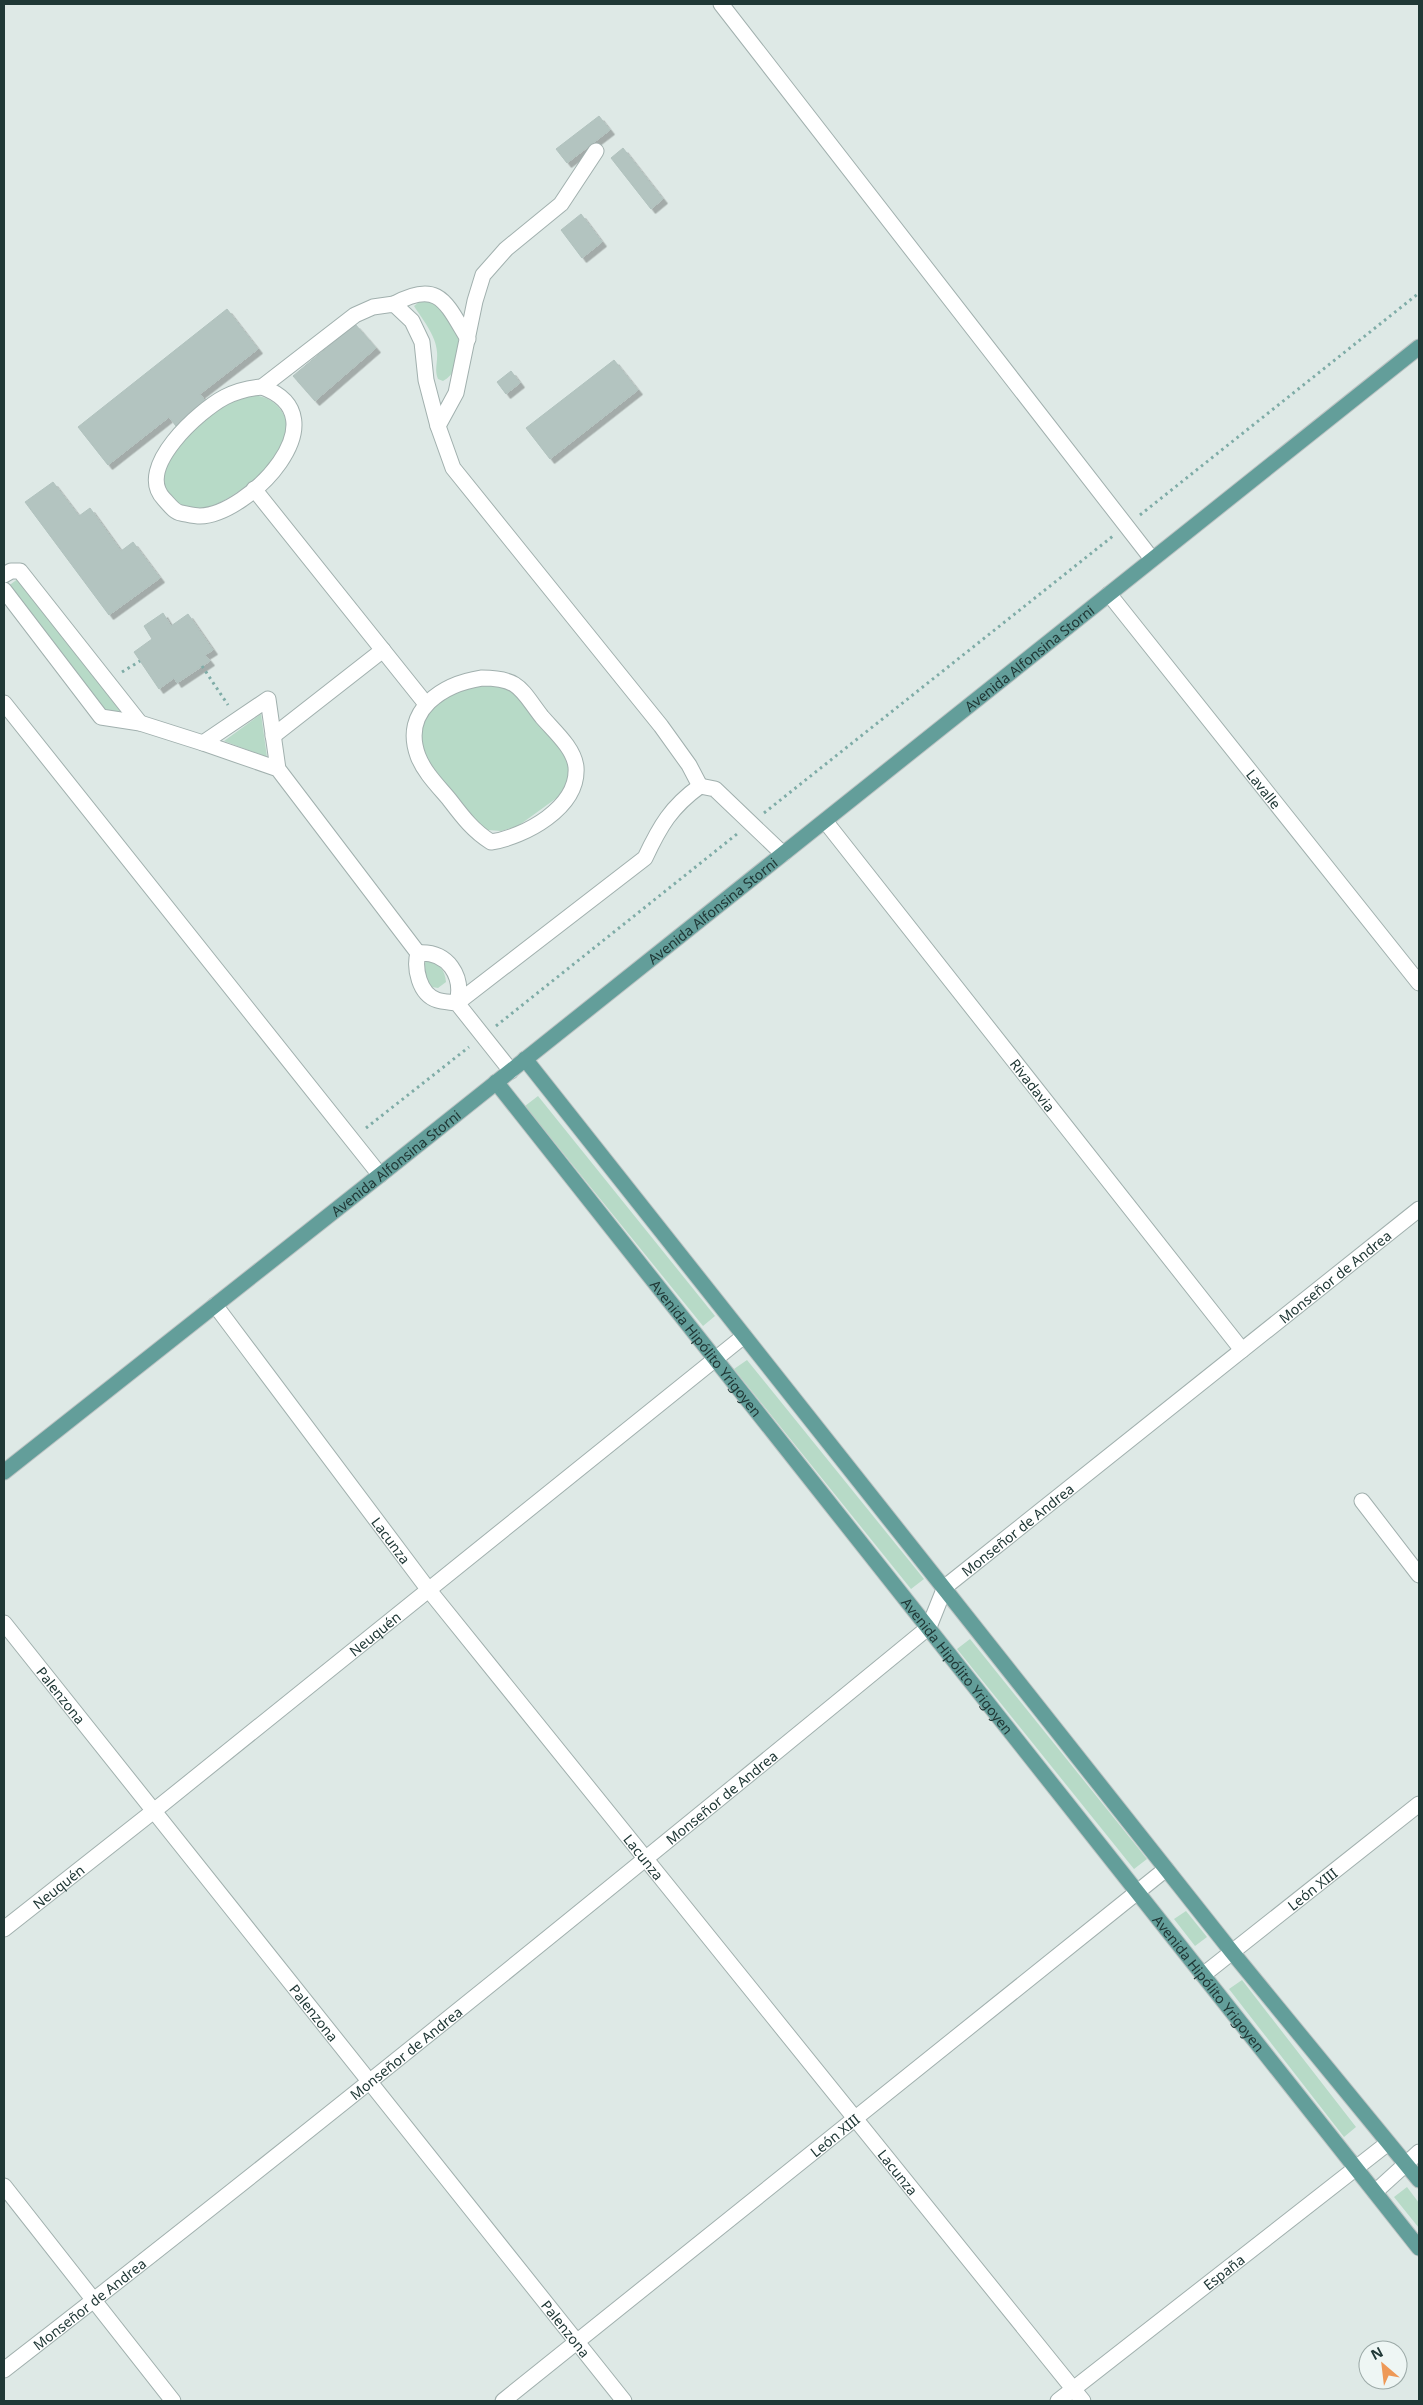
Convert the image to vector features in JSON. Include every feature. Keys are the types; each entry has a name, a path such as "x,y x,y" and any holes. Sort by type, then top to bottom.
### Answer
{"main road":[{"name":"Avenida Alfonsina Storni","path":"4,1472 511,1071 1419,347"},
{"path":"525,1059 1232,1952 1419,2180"},
{"name":"Avenida Hipólito Yrigoyen","path":"496,1082 1419,2248"}],"street":[{"path":"721,4 1152,559"},
{"path":"438,426 456,393 475,301 483,275 506,248 560,204 596,151"},
{"path":"262,388 355,315 373,307 394,304 413,294 428,292 439,298 451,312 468,339"},
{"path":"394,304 412,321 422,342 426,380 438,426 453,468 661,726 689,765 700,786"},
{"path":"247,388 262,388 278,393 290,408 294,422 292,442 277,469 254,489 218,512 201,516 177,512 162,496 155,474 164,453 193,422 224,398 247,388"},
{"path":"254,489 426,704"},
{"path":"4,575 11,571 20,571 140,723"},
{"path":"4,590 101,717 140,723 278,769"},
{"name":"Lavalle","path":"1109,594 1419,983"},
{"path":"273,736 383,650"},
{"path":"499,678 515,684 569,750 576,767 574,785 564,802 529,831 509,840 491,842 476,833 428,774 418,756 413,737 417,720 426,704 449,686 462,681 499,678"},
{"path":"203,743 268,699 278,769 418,953 416,976 425,990 435,1000 457,1003 511,1071"},
{"path":"4,703 380,1175"},
{"path":"457,1003 644,858 660,825 684,797 700,786 716,789 783,854"},
{"name":"Rivadavia","path":"825,820 1242,1350"},
{"path":"418,953 426,952 443,958 454,970 461,989 457,1003"},
{"name":"Monseñor de Andrea","path":"4,2370 370,2082 646,1860 929,1627 944,1587 1419,1209"},
{"name":"Lacunza","path":"214,1305 428,1589 1078,2395"},
{"name":"Neuquén","path":"4,1929 155,1810 744,1336"},
{"path":"1362,1502 1419,1575"},
{"name":"Palenzona","path":"4,1623 155,1810 624,2401"},
{"name":"León XIII","path":"1203,1975 1419,1804"},
{"name":"León XIII","path":"503,2401 1166,1869"},
{"name":"España","path":"1058,2401 1078,2395 1388,2143"},
{"path":"1375,2192 1419,2152"},
{"path":"4,2186 173,2401"}],"path":[{"path":"352,1140 1419,293"},
{"path":"202,666 238,719"}],"green space":[{"path":"423,299 437,300 453,323 458,338 459,352 456,366 449,377 443,381 438,379 437,376 437,352 434,339 414,306"},
{"path":"254,395 271,401 284,415 288,429 284,444 276,458 249,484 206,509 190,509 181,505 168,493 164,479 168,463 191,433 206,420 234,401"},
{"path":"19,578 124,716 105,713 7,587"},
{"path":"486,683 514,689 562,749 568,764 568,781 558,797 518,826 501,831 488,830 475,822 431,768 418,737 422,720 433,705 451,691"},
{"path":"261,714 267,757 224,741"},
{"path":"427,961 443,970 446,982 438,988 432,987 426,981 423,964"},
{"path":"538,1096 715,1316 703,1326 525,1106"},
{"path":"747,1360 924,1579 911,1589 734,1369"},
{"path":"970,1639 1147,1859 1134,1869 957,1649"},
{"path":"1186,1911 1207,1937 1195,1946 1174,1919"},
{"path":"1242,1980 1356,2127 1344,2137 1229,1989"},
{"path":"1407,2187 1419,2203 1419,2228 1394,2197"}],"building":[{"path":"599,116 610,130 567,163 556,149"},
{"path":"623,148 663,199 651,209 611,158"},
{"path":"581,214 602,242 582,258 561,230"},
{"path":"227,309 258,349 200,394 209,406 179,430 169,417 108,465 78,427"},
{"path":"355,324 376,348 315,401 293,376"},
{"path":"614,360 638,390 550,459 526,428"},
{"path":"511,371 520,383 506,394 497,382"},
{"path":"53,482 79,516 90,508 121,551 133,542 160,578 109,615 25,502"},
{"path":"163,613 171,626 188,614 213,650 205,655 210,661 177,683 174,678 159,689 134,652 152,639 144,626"}]}
